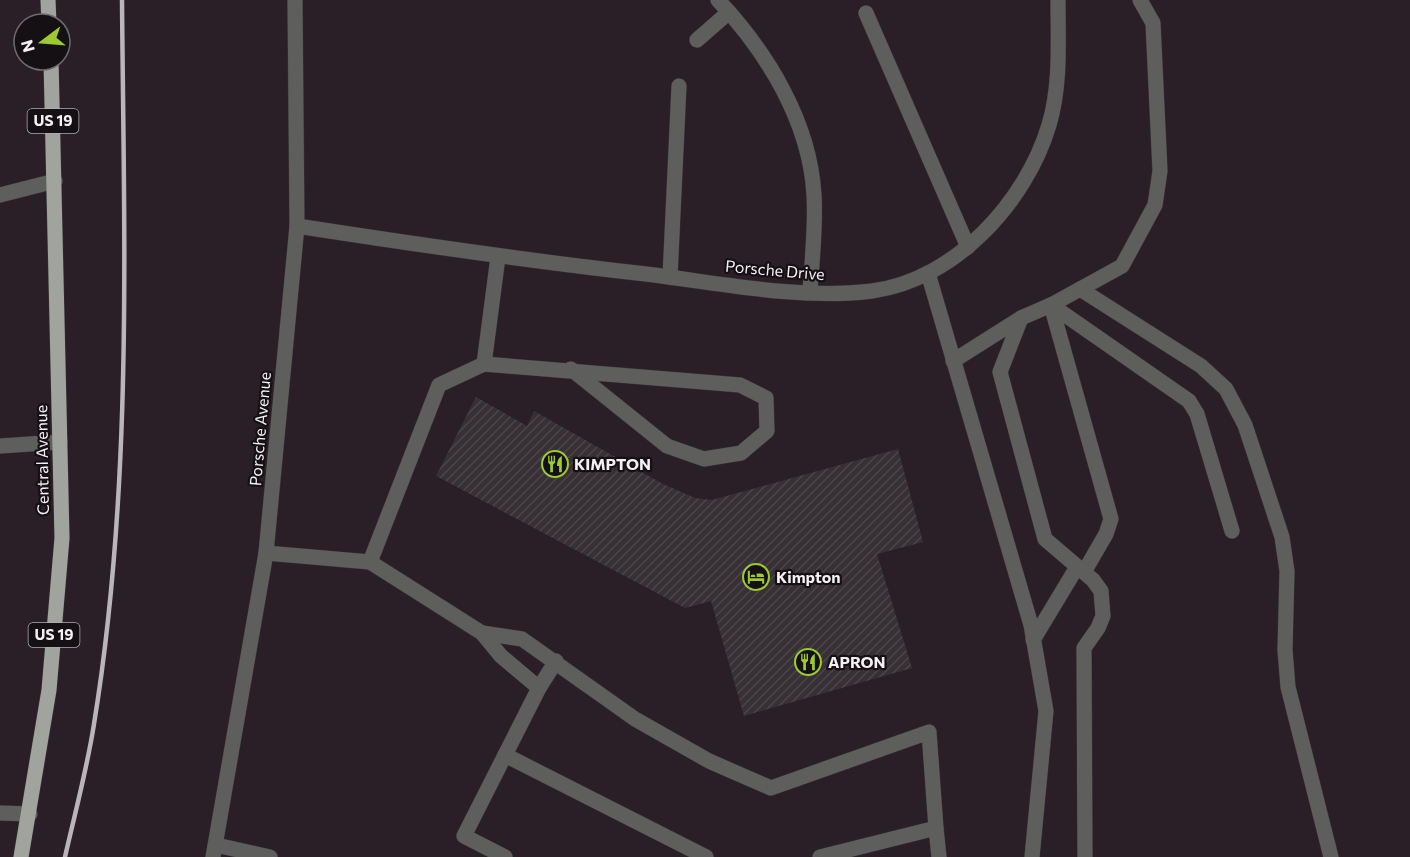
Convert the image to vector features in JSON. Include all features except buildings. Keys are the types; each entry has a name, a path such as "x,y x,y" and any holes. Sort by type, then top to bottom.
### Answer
{"main road":[{"name":"Central Avenue","path":"21,857 49,690 59,569 60,442 51,72"}],"street":[{"name":"Porsche Avenue","path":"215,851 266,553 297,226 295,0"},
{"path":"718,0 756,45 787,99 805,144 814,193 810,291"},
{"name":"Porsche Drive","path":"297,226 498,257 810,291 873,291 919,278 968,248 1006,210 1028,172 1049,125 1057,79 1058,0"},
{"path":"953,361 1022,318 1051,305 1122,266 1155,205 1160,171 1153,23 1140,0"},
{"path":"698,39 729,12"},
{"path":"866,13 968,248"},
{"path":"670,277 679,87"},
{"path":"0,195 55,181"},
{"path":"484,364 498,257"},
{"path":"928,273 1034,640 1046,711 1032,857"},
{"path":"1080,289 1201,366 1226,389 1245,424 1282,537 1287,571 1285,651 1288,687 1331,857"},
{"path":"1051,305 1189,401 1197,414 1232,531"},
{"path":"1034,640 1106,534 1111,519 1051,305"},
{"path":"1022,318 999,372 1045,539 1081,569 1101,591 1104,603 1103,615 1098,628 1084,648 1084,857"},
{"path":"370,562 439,385 484,364 570,369 740,385 766,398 767,431 741,453 704,459 667,446 570,369"},
{"path":"0,446 60,442"},
{"path":"266,553 370,562 482,633 501,656 539,688"},
{"path":"482,633 522,639 556,661 635,720 709,761 771,788 929,732 939,857"},
{"path":"504,857 464,836 539,688 556,661"},
{"path":"505,755 706,857"},
{"path":"0,813 30,814"},
{"path":"820,857 936,828"},
{"path":"215,851 270,857"}],"shaded area":[{"path":"0,0 1410,0 1410,857 0,857"}],"railway":[{"path":"65,857 94,724 115,544 121,453 123,363 122,0"}],"place":[{"name":"KIMPTON","path":"555,464"},
{"name":"Kimpton","path":"756,577"},
{"name":"APRON","path":"808,662"}]}
